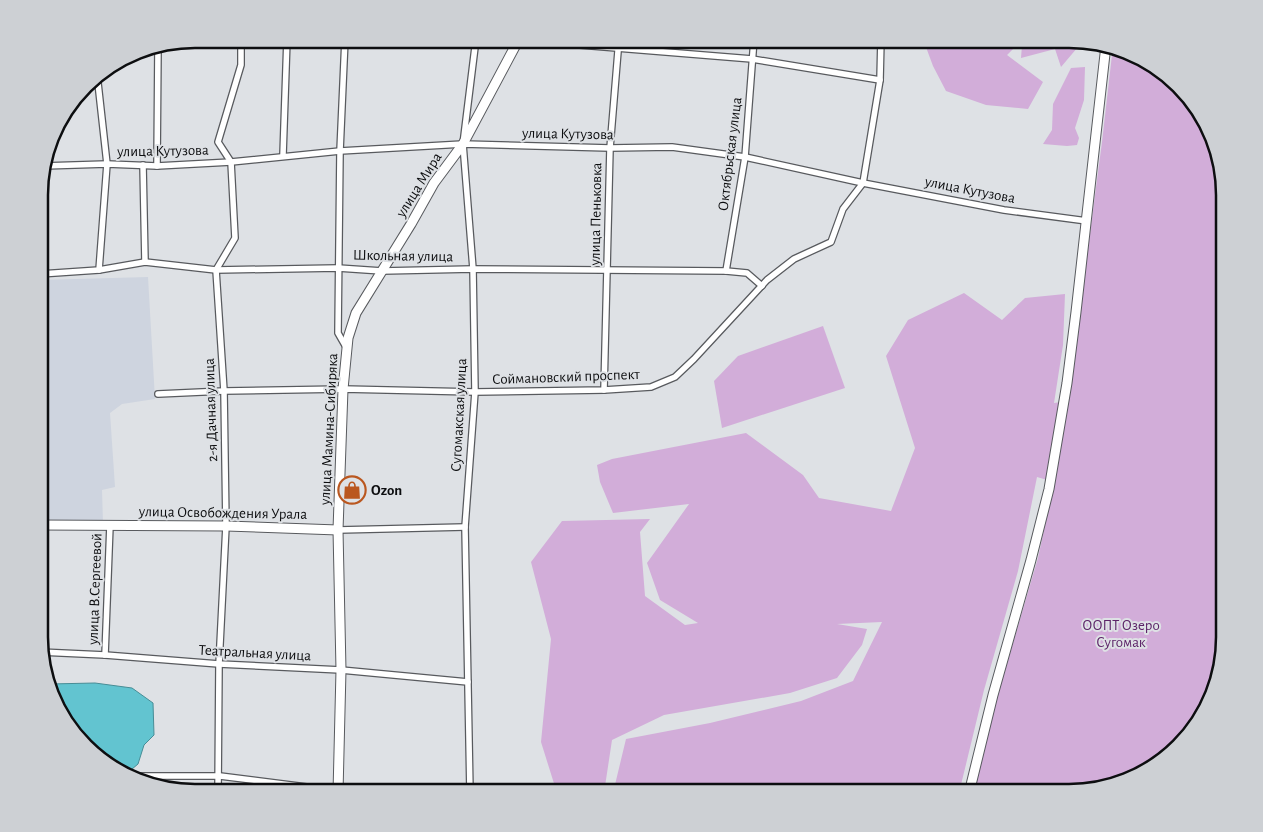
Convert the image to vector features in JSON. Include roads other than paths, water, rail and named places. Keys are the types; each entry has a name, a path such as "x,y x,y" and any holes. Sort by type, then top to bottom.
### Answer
{"main road":[{"name":"улица Мира","path":"347,348 351,325 356,313 434,183 463,144 514,48"},
{"path":"971,784 993,695 1049,489 1066,384 1087,221 1105,53"},
{"name":"улица Мамина-Сибиряка","path":"338,784 341,670 338,530 343,388 347,348"},
{"name":"улица Освобождения Урала","path":"48,525 226,526 338,530"}],"street":[{"path":"216,270 235,238 231,162 218,142 241,65 241,48"},
{"path":"283,155 287,48"},
{"name":"улица Мамина-Сибиряка","path":"345,48 340,151 338,333 347,348"},
{"name":"Сугомакская улица","path":"470,784 465,527 474,392 473,269 463,144 475,48"},
{"path":"608,48 752,59 880,80"},
{"name":"Октябрьская улица","path":"726,271 745,157 753,48"},
{"path":"863,183 880,80 881,48"},
{"name":"улица Пеньковка","path":"604,390 610,148 618,49"},
{"path":"157,166 158,53"},
{"path":"98,84 107,164 99,270"},
{"name":"улица Кутузова","path":"51,166 107,164 157,166 231,162 283,155 463,144 610,148 672,147 745,157 863,183 1004,210 1087,221"},
{"path":"143,165 145,262"},
{"name":"Соймановский проспект","path":"158,394 343,388 474,392 604,390 651,387 674,377 694,359 762,286 794,259 831,242 843,209 863,183"},
{"name":"Школьная улица","path":"48,273 99,270 145,262 216,270 338,268 382,271 473,269 726,271 747,272 762,286"},
{"name":"2-я Дачная улица","path":"216,270 224,391 226,526 220,664 219,784"},
{"name":"улица В.Сергеевой","path":"105,655 110,525"},
{"name":"улица Освобождения Урала","path":"338,530 465,527"},
{"name":"Театральная улица","path":"49,652 341,670 468,682"},
{"path":"146,776 220,776 279,784"}],"water":[{"path":"95,683 132,688 153,703 154,735 144,745 138,764 131,770 113,760 98,748 72,719 55,684"}],"place":[{"name":"Ozon","path":"352,490"}],"park label":[{"name":"ООПТ Озеро Сугомак","path":"1121,634"}]}
